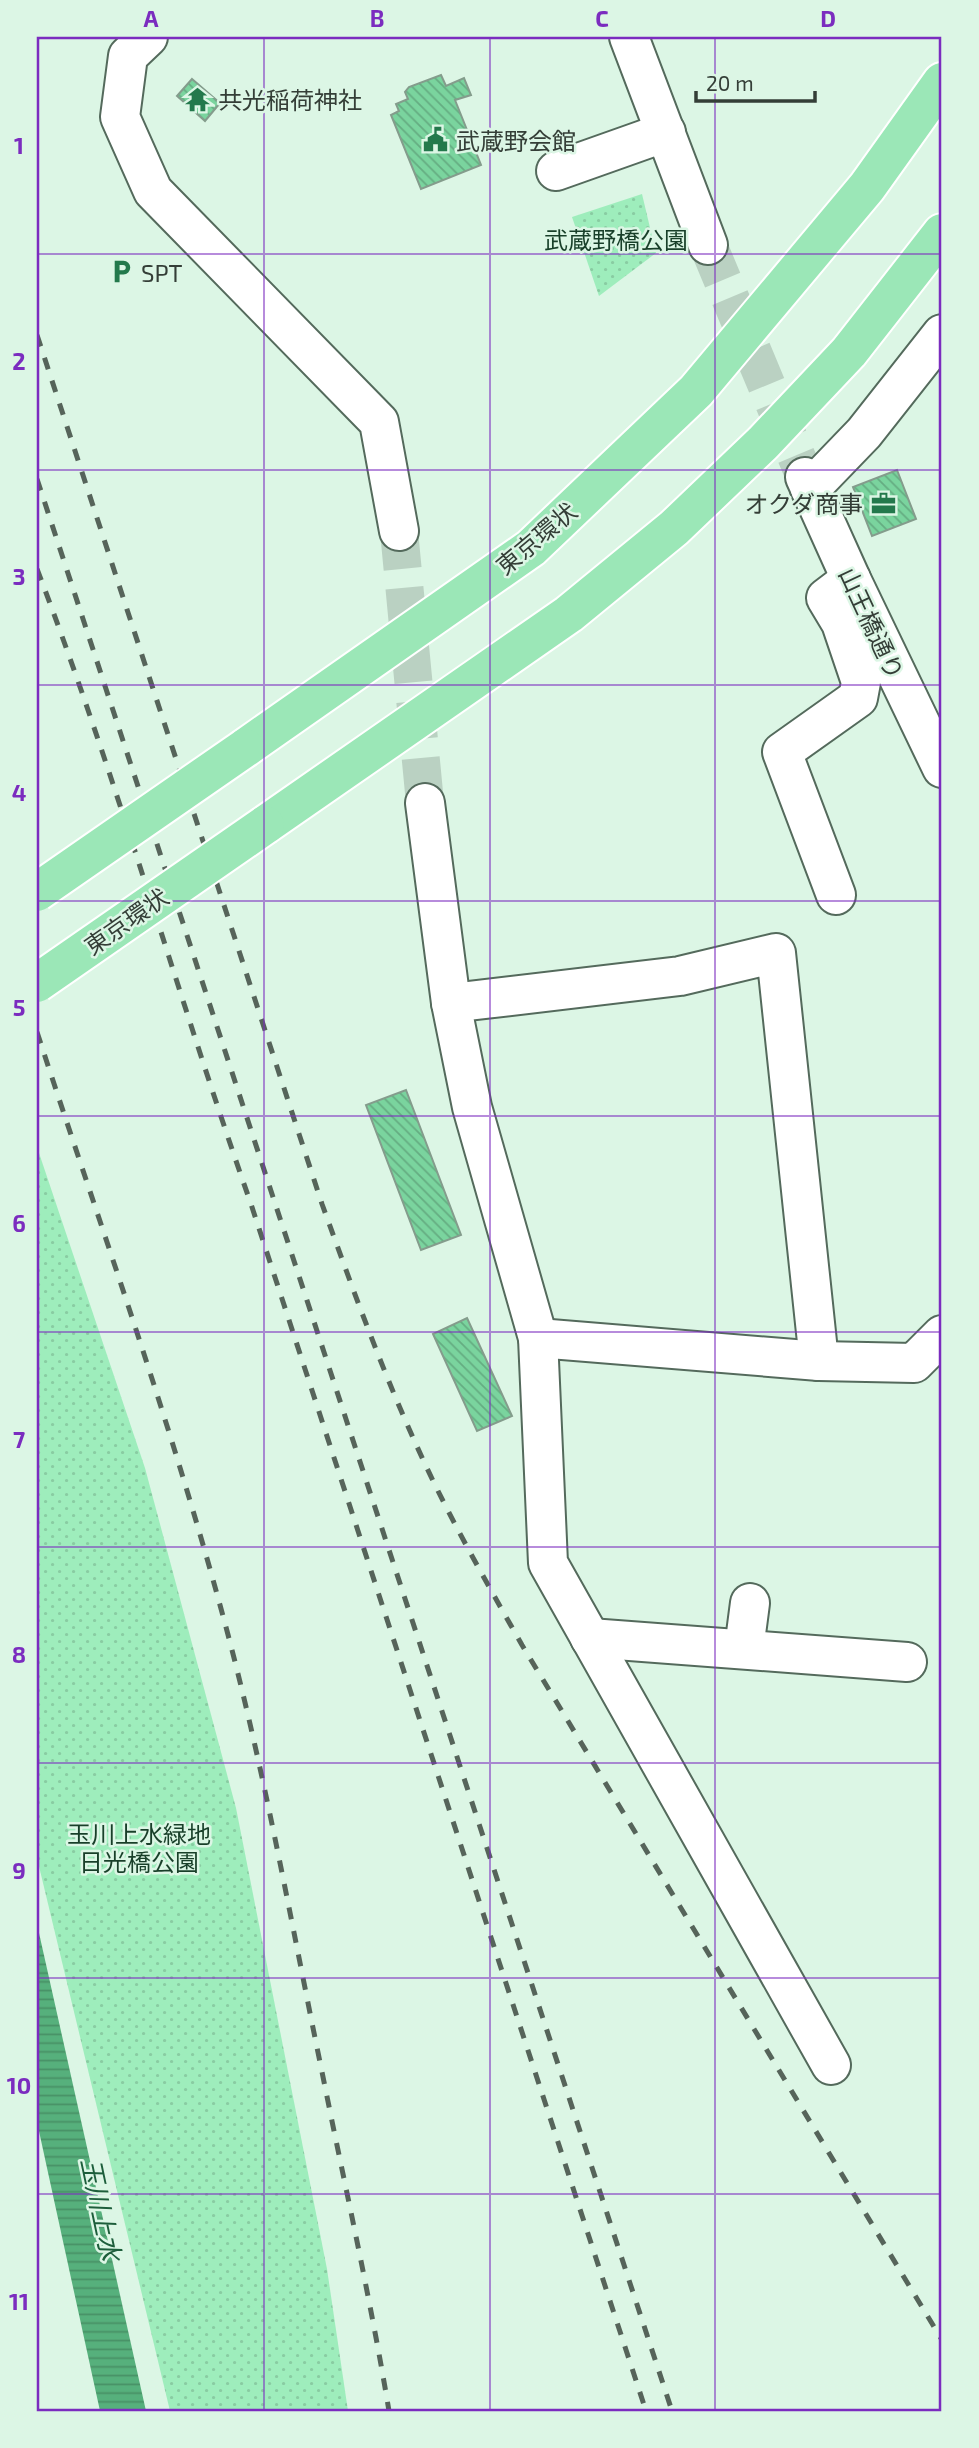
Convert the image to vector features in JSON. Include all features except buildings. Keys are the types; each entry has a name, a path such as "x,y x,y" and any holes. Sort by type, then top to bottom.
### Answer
{"highway":[{"name":"東京環状","path":"37,892 531,548 686,400 867,187 942,82"},
{"name":"東京環状","path":"37,983 569,614 674,528 764,443 849,352 942,233"}],"street":[{"path":"148,37 128,56 120,117 152,191 379,422 399,531"},
{"path":"629,37 708,245"},
{"path":"556,171 666,132"},
{"name":"山王橋通り","path":"942,334 863,433 808,483 942,768"},
{"path":"836,895 782,752 858,698 861,682 841,624 826,598 851,579"},
{"path":"425,803 451,1003 472,1107 537,1338 548,1563 831,2065"},
{"path":"451,1003 680,976 776,953 819,1361"},
{"path":"537,1338 819,1361 914,1363 942,1335"},
{"path":"744,1649 750,1603"},
{"path":"590,1638 907,1662"}],"green space":[{"name":"武蔵野橋公園","path":"642,194 656,253 599,296 572,217"},
{"name":"玉川上水緑地 日光橋公園","path":"37,1147 145,1468 236,1808 327,2269 348,2411 170,2411 37,1858"}],"shaded area":[{"path":"37,1924 146,2411 100,2411 37,2122"}],"tunnel":[{"path":"708,245 805,477"},
{"path":"399,531 425,803"}],"railway":[{"path":"37,335 322,1204 378,1354 415,1442 452,1519 522,1645 942,2340"},
{"path":"37,479 672,2411"},
{"path":"37,569 94,727 646,2411"},
{"path":"37,1032 178,1460 235,1662 274,1835 389,2411"}],"place":[{"name":"共光稲荷神社","path":"198,99"},
{"name":"武蔵野会館","path":"436,140"},
{"name":"SPT","path":"121,272"},
{"name":"オクダ商事","path":"883,503"}],"water label":[{"name":"玉川上水","path":"102,2209"}]}
